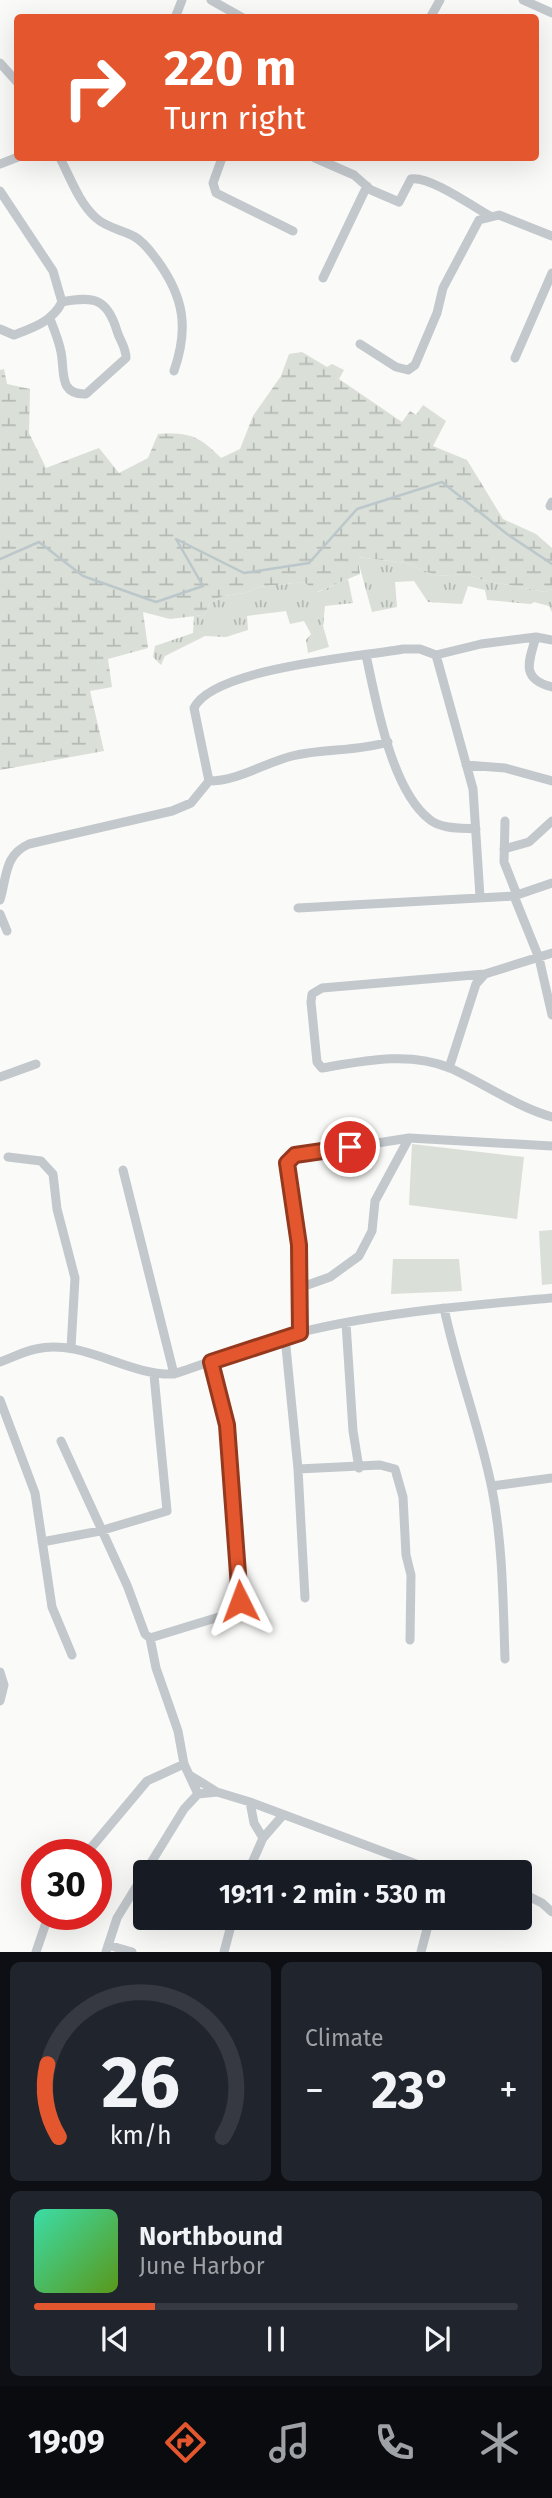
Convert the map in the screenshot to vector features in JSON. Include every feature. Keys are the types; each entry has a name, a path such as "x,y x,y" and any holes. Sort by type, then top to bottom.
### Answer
{"street":[{"path":"211,0 236,14"},
{"path":"523,0 552,13"},
{"path":"0,63 14,79"},
{"path":"62,161 78,194 96,218 136,237 149,248 170,277 179,295 183,335 174,371"},
{"path":"221,161 212,183 216,193 293,231"},
{"path":"322,161 401,201 411,179 416,178 439,187 490,216"},
{"path":"323,278 367,186"},
{"path":"0,191 3,207 53,271 62,302"},
{"path":"360,344 396,367 408,370 415,365 437,313 443,288 478,220 499,215 552,236"},
{"path":"515,358 552,273"},
{"path":"0,329 14,335 50,318 62,302 86,298 103,303 115,320 126,349 126,358 86,394 71,392 65,386 62,353 50,318"},
{"path":"536,637 530,654 530,675 535,682 552,687"},
{"path":"209,781 194,708 198,699 210,690 274,669 403,649 420,649 436,655 481,644 536,637 552,640"},
{"path":"366,655 388,742 404,787 430,821 440,825 475,829"},
{"path":"436,655 472,789 480,897"},
{"path":"0,900 6,868 21,848 81,830 172,811 191,803 209,781 227,779 290,757 361,749 388,742"},
{"path":"466,765 505,768 552,780"},
{"path":"505,821 504,849 508,877 539,958 552,1015"},
{"path":"504,849 529,842 552,821"},
{"path":"298,908 515,896 552,883"},
{"path":"0,914 7,931"},
{"path":"552,953 485,974 322,988 312,994 315,1051 317,1062 322,1068 384,1059 418,1060 449,1068 499,1096 552,1117"},
{"path":"449,1068 476,984 485,974"},
{"path":"0,1077 37,1065"},
{"path":"299,1288 330,1277 359,1256 372,1231 375,1201 409,1138"},
{"path":"300,1333 299,1245 287,1163 289,1157 409,1138 552,1146"},
{"path":"8,1157 41,1161 53,1174 57,1209 75,1278 71,1348"},
{"path":"122,1170 174,1374"},
{"path":"0,1362 37,1348 71,1348 154,1375 174,1374 285,1337 346,1323 444,1308 552,1298"},
{"path":"444,1308 455,1364 492,1486 502,1576 505,1659"},
{"path":"346,1323 353,1431 359,1468"},
{"path":"285,1337 298,1469 305,1598"},
{"path":"150,1639 221,1618 232,1613 240,1601 227,1425 211,1362"},
{"path":"42,1542 100,1531 167,1511 154,1375"},
{"path":"0,1400 35,1493 52,1607 72,1655"},
{"path":"61,1441 127,1585 145,1634 150,1639 156,1668 178,1731 184,1764 198,1794"},
{"path":"298,1469 390,1467 399,1476 406,1555 411,1575 410,1640"},
{"path":"492,1486 552,1478"},
{"path":"0,1672 4,1685 0,1701"},
{"path":"98,1839 147,1781 184,1764"},
{"path":"190,1775 217,1792 402,1860"},
{"path":"132,1952 107,1949 117,1918 184,1809 198,1794 217,1792"},
{"path":"250,1802 254,1823 263,1838"},
{"path":"253,1860 263,1838 283,1815"},
{"path":"532,1900 552,1912"},
{"path":"36,1952 44,1930"},
{"path":"224,1952 230,1930"},
{"path":"421,1952 427,1930"}],"green space":[{"path":"302,352 327,367 332,364 344,370 339,379 402,422 410,411 416,415 423,405 446,421 433,446 467,460 503,519 536,534 552,548 552,589 545,592 483,580 467,574 437,576 406,563 358,557 360,574 317,592 304,582 258,587 245,593 223,596 210,603 204,615 170,619 143,612 148,648 108,659 112,687 90,691 104,751 0,770 0,370 4,369 7,384 30,389 29,433 46,468 99,448 119,473 148,458 158,434 193,437 221,458 240,449 253,416 281,376 289,354"},
{"path":"357,557 406,563 437,576 467,574 483,580 545,592 552,589 552,612 549,606 534,602 531,604 487,600 485,590 468,586 462,604 428,602 414,581 395,582 397,607 372,612"},
{"path":"348,579 353,603 325,606 323,626 329,647 308,653 306,640 311,634 304,621 290,624 286,611 247,616 248,630 226,637 205,636 165,656 161,665 153,657 155,646 193,633 194,616 204,615 210,603 223,596 245,593 258,587 304,582 318,592"},
{"path":"412,1144 524,1157 517,1219 409,1205"},
{"path":"552,1230 552,1284 542,1285 539,1231"},
{"path":"393,1259 459,1259 462,1291 391,1294"}],"waterway":[{"path":"0,559 39,542 83,576 156,602 203,586 176,539 244,573 309,563 357,509 442,482 507,534 552,564"}],"route":[{"path":"240,1601 234,1485 227,1425 211,1362 300,1333 299,1245 287,1163 289,1157 295,1155 350,1147"}]}
